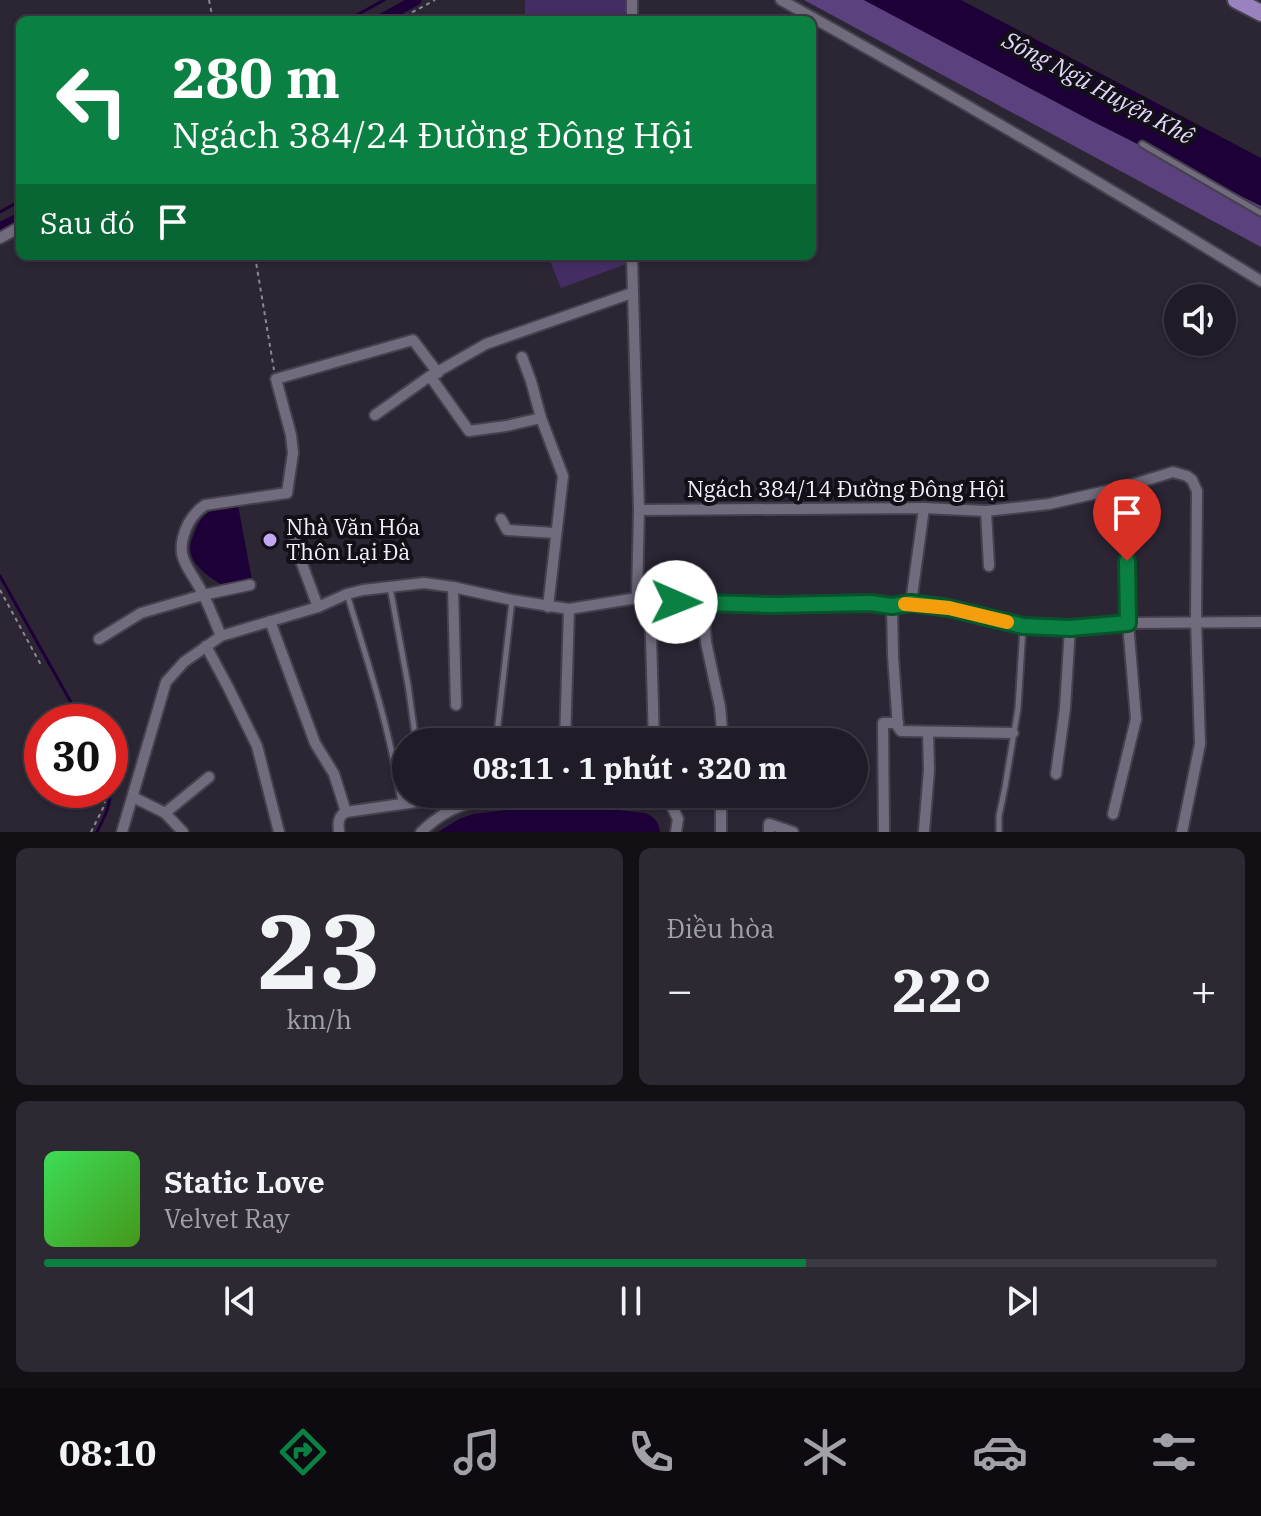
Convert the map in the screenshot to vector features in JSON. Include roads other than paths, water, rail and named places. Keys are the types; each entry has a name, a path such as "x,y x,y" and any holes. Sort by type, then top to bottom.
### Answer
{"main road":[{"path":"1236,0 1261,13"}],"street":[{"path":"781,0 810,16"},
{"path":"816,20 1147,211 1261,281"},
{"path":"632,260 639,510 637,598"},
{"path":"375,415 434,374 486,344 632,293"},
{"path":"221,636 203,595 182,560 182,537 197,509 213,503 287,493 293,453 276,379 413,340 469,431 541,418"},
{"path":"522,357 563,476 548,607"},
{"name":"Ngách 384/14 Đường Đông Hội","path":"639,510 924,508 986,511 1049,504 1173,472 1187,476 1197,491 1196,621 1200,744 1182,832"},
{"path":"911,603 924,508"},
{"path":"986,511 989,566"},
{"path":"501,519 507,530 555,533"},
{"path":"292,524 298,553 318,607"},
{"path":"1113,814 1136,719 1128,623 1127,530"},
{"path":"122,832 166,682 184,662 221,636 318,607 347,594 390,586 424,583 569,609 637,598 650,602 774,605 870,603 892,606 911,603 949,608 1023,626 1070,628 1128,623 1261,622"},
{"path":"99,639 141,613 250,585"},
{"path":"453,587 456,705"},
{"path":"650,602 654,728"},
{"path":"703,602 706,642 722,728"},
{"path":"892,606 898,727 901,731 1013,733"},
{"path":"565,728 569,609"},
{"path":"270,621 315,743 334,774 346,812"},
{"path":"1056,774 1065,708 1070,628"},
{"path":"206,646 257,746 279,832"},
{"path":"884,832 883,723 898,723"},
{"path":"924,831 929,770 928,732"},
{"path":"165,813 209,777"},
{"path":"133,797 165,813 183,832"},
{"path":"339,832 338,821 342,814 392,805"},
{"path":"421,832 454,808"},
{"path":"673,808 678,819 676,832"},
{"path":"721,808 721,832"},
{"path":"769,832 769,824 793,832"}],"lane":[{"path":"1142,144 1261,213"},
{"path":"390,586 414,728"},
{"path":"347,594 392,754"},
{"path":"498,728 512,600"},
{"path":"999,832 999,816 1018,708 1023,626"}],"water":[{"name":"Sông Ngũ Huyện Khê","path":"864,0 961,0 1261,158 1261,206 1090,120"},
{"path":"238,505 252,580 224,586 197,565 191,543 205,515 218,508"},
{"path":"522,808 601,808 644,813 655,820 660,832 438,832 473,814"}],"waterway":[{"path":"355,16 384,0"},
{"path":"387,16 416,0"},
{"path":"0,212 16,203"},
{"path":"0,228 16,220"},
{"path":"0,576 72,704"},
{"path":"97,832 108,808"}],"place":[{"name":"Nhà Văn Hóa Thôn Lại Đà","path":"270,540"}]}
